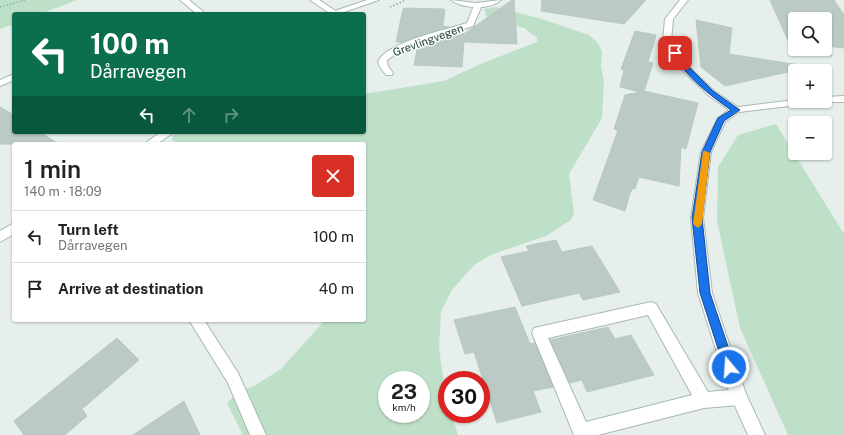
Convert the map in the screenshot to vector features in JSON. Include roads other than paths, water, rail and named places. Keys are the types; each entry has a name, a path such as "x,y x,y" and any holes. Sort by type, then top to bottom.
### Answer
{"street":[{"path":"184,0 199,12"},
{"path":"314,0 331,12"},
{"path":"335,12 375,0"},
{"name":"Grevlingvegen","path":"455,0 469,5 493,3 497,0"},
{"path":"684,0 669,19 667,41 682,65 711,92 736,110"},
{"name":"Grevlingvegen","path":"389,73 383,65 383,59 386,55 411,43 453,32 470,24 478,5"},
{"path":"0,83 12,78"},
{"path":"832,100 844,99"},
{"path":"757,435 739,397 705,293 697,218 706,152 721,120 736,110 788,104"},
{"path":"152,142 166,134"},
{"path":"0,237 12,229"},
{"path":"704,400 651,308 539,333 582,433 704,400 739,397"},
{"path":"197,322 233,378 258,435"}]}
